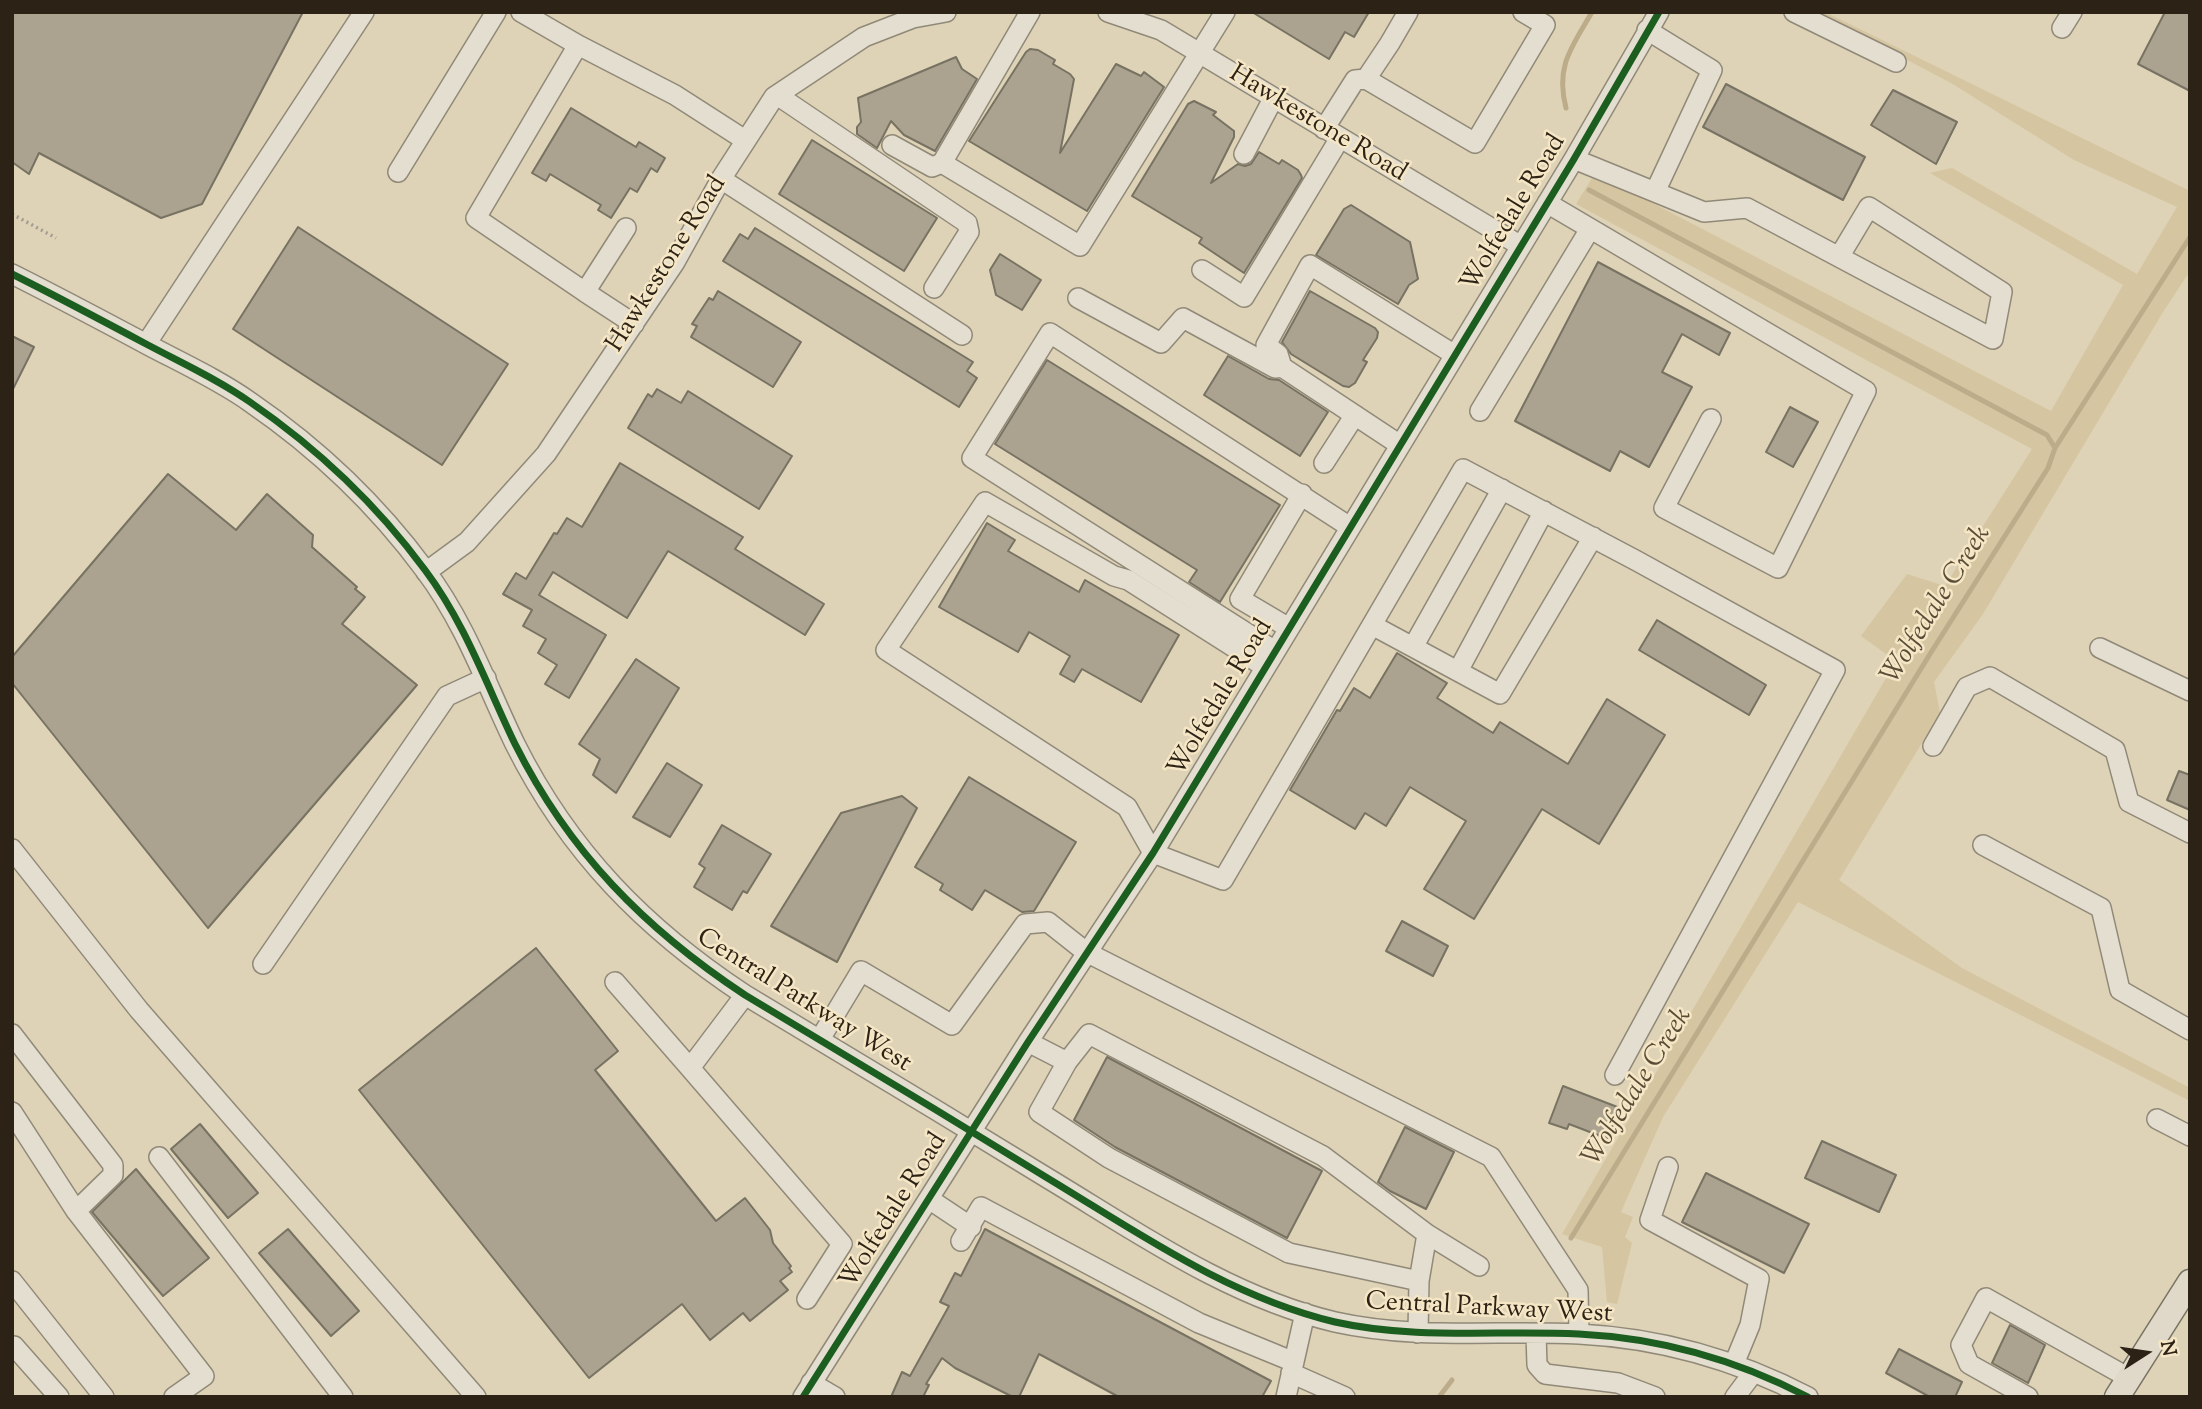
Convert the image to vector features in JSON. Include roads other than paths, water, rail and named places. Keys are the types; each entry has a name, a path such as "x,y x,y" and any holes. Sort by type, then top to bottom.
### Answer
{"main road":[{"path":"2123,1387 2189,1285"}],"street":[{"path":"146,344 364,12"},
{"path":"398,172 496,12"},
{"path":"521,12 675,95 745,140"},
{"name":"Hawkestone Road","path":"426,572 467,541 547,454 675,262 721,179 777,95 864,37 913,15 946,12"},
{"path":"892,145 932,167 942,163 1030,12"},
{"name":"Hawkestone Road","path":"1108,12 1161,30 1521,246"},
{"path":"942,163 1080,246 1225,12"},
{"path":"1366,79 1408,12"},
{"path":"1202,270 1244,297 1332,134 1355,80 1366,79 1475,143 1545,25 1523,12"},
{"name":"Wolfedale Road","path":"807,1390 1028,1042 1153,853 1548,203 1659,12"},
{"path":"1794,12 1896,62"},
{"path":"1647,30 1712,70 1655,192"},
{"path":"578,45 476,218 634,324"},
{"path":"777,95 967,223 969,232 934,288"},
{"path":"1244,154 1273,99"},
{"path":"1574,159 1704,212 1747,208 1993,340 2003,292 1869,207 1839,257"},
{"path":"721,179 962,335"},
{"path":"1548,203 1866,391 1778,568 1664,508 1711,419"},
{"path":"585,292 626,228"},
{"path":"1480,411 1590,229"},
{"path":"1400,445 1282,367 1278,354 1266,345 1310,265 1455,355"},
{"name":"Central Parkway West","path":"12,274 249,401 320,456 380,514 426,572 461,628 515,744 544,797 577,846 608,883 647,920 710,972 745,995 1203,1272 1243,1291 1305,1313 1381,1330 1418,1333 1578,1334 1637,1340 1687,1350 1734,1364 1808,1397"},
{"path":"1078,298 1161,343 1183,318 1275,368 1282,367"},
{"path":"1270,659 972,458 1050,333 1350,527"},
{"path":"1324,463 1355,415"},
{"path":"1270,659 1128,580 1114,576 985,502 886,649 1127,807 1153,853 1223,880 1464,469 1835,670 1615,1075"},
{"path":"1413,647 1502,489"},
{"path":"1289,628 1240,599 1302,494"},
{"path":"1458,671 1544,511"},
{"path":"1372,625 1500,694 1593,537"},
{"path":"2101,648 2190,691"},
{"path":"1933,746 1967,687 1990,677 2115,750 2129,802 2190,833"},
{"path":"262,964 447,696 486,678"},
{"path":"1983,845 2101,908 2120,990 2190,1030"},
{"path":"12,849 139,1010 477,1397"},
{"path":"820,1040 862,971 952,1025 1025,924 1048,922 1086,952 1491,1157 1578,1290 1578,1334"},
{"path":"615,982 842,1244 807,1299"},
{"path":"690,1068 745,995"},
{"path":"12,1034 113,1165 113,1175 76,1211"},
{"path":"1419,1281 1289,1253 1109,1158 1039,1112 1067,1062 1089,1034 1323,1156 1427,1234 1479,1266"},
{"path":"1028,1042 1067,1062"},
{"path":"12,1112 76,1211 205,1376 176,1396"},
{"path":"2157,1119 2190,1136"},
{"path":"159,1157 343,1397"},
{"path":"1668,1167 1650,1220 1759,1279 1750,1325 1734,1364"},
{"path":"929,1199 966,1234 981,1207 1345,1397"},
{"path":"1418,1333 1419,1281 1427,1234"},
{"path":"12,1281 104,1397"},
{"path":"2028,1397 1969,1364 1961,1345 1986,1298 2123,1387"},
{"path":"1286,1397 1305,1313"},
{"path":"1536,1334 1537,1365 1545,1374 1618,1383 1655,1397"},
{"path":"12,1348 14,1346 59,1397"},
{"path":"1735,1397 1753,1373"},
{"path":"807,1390 835,1397"}],"waterway":[{"name":"Wolfedale Creek","path":"1566,108 1563,93 1564,68 1567,57 1592,12"},
{"name":"Wolfedale Creek","path":"1571,1238 1930,654 2048,468 2055,448 2047,435 1589,190"},
{"path":"2055,448 2190,237"},
{"name":"Wolfedale Creek","path":"1439,1397 1452,1380"}]}
